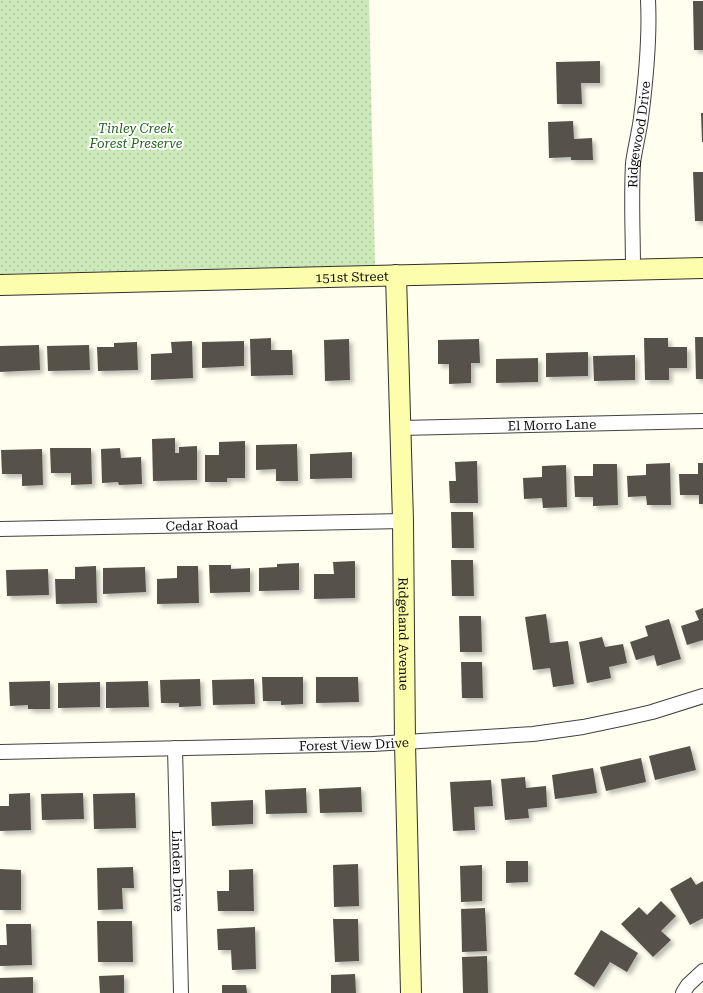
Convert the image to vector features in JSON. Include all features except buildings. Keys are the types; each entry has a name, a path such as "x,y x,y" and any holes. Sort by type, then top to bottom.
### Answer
{"street":[{"name":"Ridgewood Drive","path":"633,270 632,200 634,162 641,118 650,27 648,0"},
{"name":"151st Street","path":"0,285 703,268"},
{"name":"Ridgeland Avenue","path":"396,275 403,521 405,743 412,993"},
{"name":"El Morro Lane","path":"400,428 703,421"},
{"name":"Cedar Road","path":"0,529 403,521"},
{"name":"Forest View Drive","path":"0,752 405,743 533,734 582,727 652,712 703,696"},
{"name":"Linden Drive","path":"175,748 180,993"},
{"path":"683,993 688,985 703,970"}],"green space":[{"name":"Tinley Creek Forest Preserve","path":"0,0 369,0 375,265 0,274"}]}
